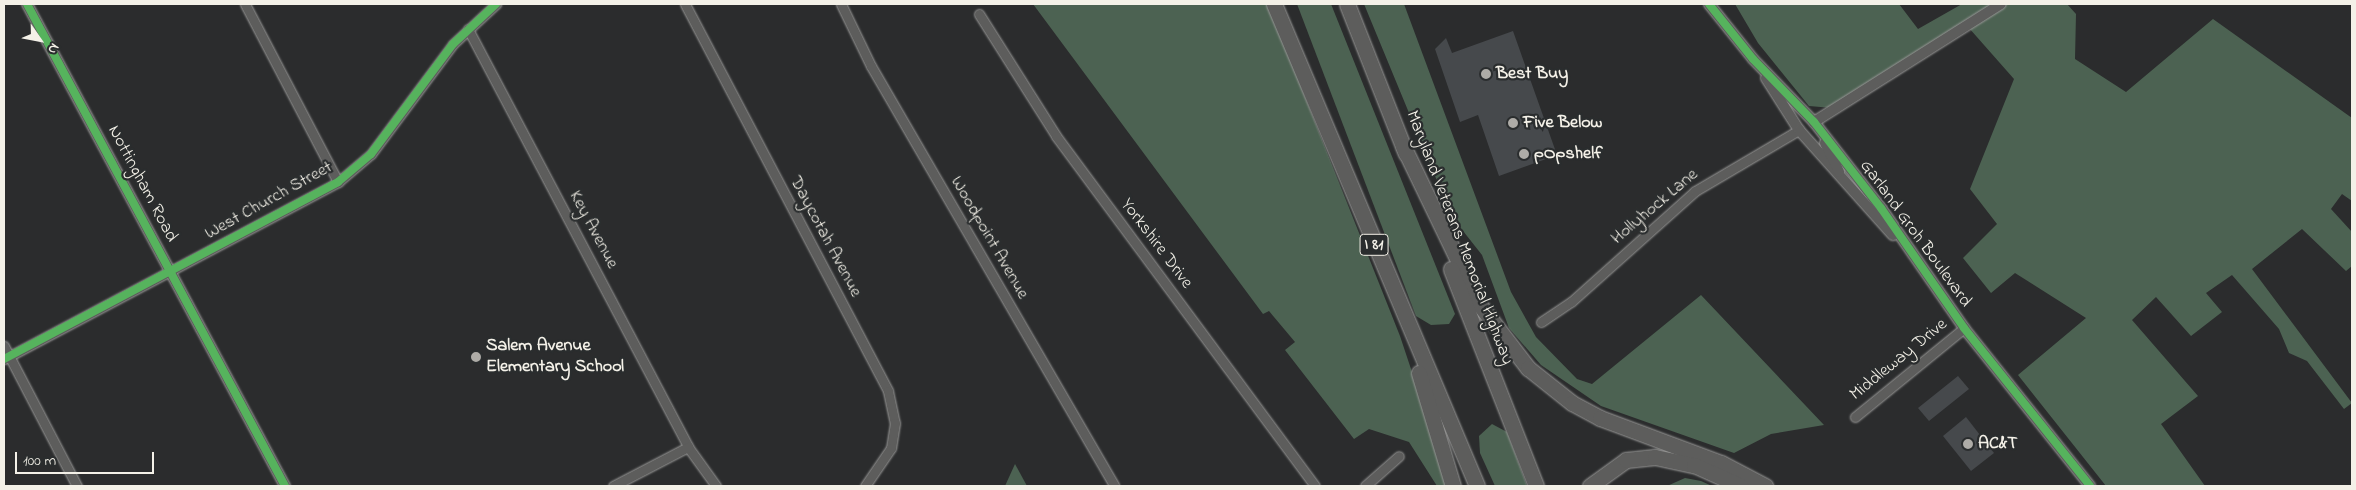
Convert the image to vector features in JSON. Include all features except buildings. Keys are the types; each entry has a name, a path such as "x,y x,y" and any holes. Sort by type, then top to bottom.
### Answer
{"highway":[{"name":"I 81","path":"1274,4 1477,486"},
{"name":"Maryland Veterans Memorial Highway","path":"1347,4 1536,486"},
{"path":"1403,146 1480,304 1528,368 1572,403 1600,418 1721,463 1765,486"},
{"path":"1392,288 1453,486"},
{"path":"1590,486 1626,460 1655,457 1694,465 1741,486"}],"street":[{"name":"Nottingham Road","path":"27,4 172,271 285,486"},
{"path":"245,4 338,182"},
{"name":"West Church Street","path":"7,358 338,182 371,154 436,63 468,28 496,4"},
{"name":"Daycotah Avenue","path":"686,4 890,398 895,423 891,448 865,486"},
{"name":"Woodpoint Avenue","path":"841,4 872,66 1114,486"},
{"name":"Garland Groh Boulevard","path":"1709,4 1754,60 1814,122 1881,208 1908,250 1964,328 2090,486"},
{"path":"1814,122 2000,4"},
{"name":"Yorkshire Drive","path":"979,14 1056,136 1315,486"},
{"name":"Key Avenue","path":"468,28 688,448 716,486"},
{"name":"Garland Groh Boulevard","path":"1754,60 1799,130 1846,187 1908,250"},
{"path":"1773,90 1814,122 1846,187"},
{"name":"Hollyhock Lane","path":"1541,322 1571,302 1695,191 1799,130"},
{"name":"Middleway Drive","path":"1855,417 1964,328"},
{"path":"4,346 7,358 77,486"},
{"path":"613,486 688,448"},
{"path":"1365,486 1399,456"}],"green space":[{"path":"1033,4 1268,4 1400,336 1450,486 1437,486 1409,442 1369,429 1354,439 1285,350 1295,342 1269,311 1263,314"},
{"path":"1297,4 1331,4 1455,314 1449,324 1431,325 1416,316"},
{"path":"1364,4 1404,4 1511,292 1536,337 1577,379 1592,384 1701,295 1824,425 1771,434 1734,453 1601,406 1541,365 1509,328 1482,255 1452,217"},
{"path":"1735,4 1899,4 1918,29 1962,4 2067,4 2076,14 2075,59 2126,92 2213,19 2352,118 2352,201 2342,194 2331,209 2352,232 2352,266 2346,271 2302,229 2252,269 2352,403 2344,409 2307,361 2289,353 2279,329 2232,275 2206,293 2222,312 2191,336 2156,297 2132,320 2198,396 2161,424 2205,486 2106,486 2018,375 2086,318 2015,273 1991,293 1963,258 1997,224 1970,189 2014,79 1969,28 1844,109 1809,106 1758,43"},
{"path":"1492,424 1507,432 1527,486 1495,486 1480,453 1479,436"},
{"path":"1015,464 1027,486 1005,486"},
{"path":"1685,478 1701,481 1712,486 1667,486"}],"cycle path":[{"path":"27,4 285,486"},
{"path":"4,359 338,182 371,154 453,44 496,4"},
{"path":"1709,4 1753,59 1814,122 1881,208 1964,328 2090,486"}],"place":[{"name":"Best Buy","path":"1486,74"},
{"name":"Five Below","path":"1513,123"},
{"name":"pOpshelf","path":"1524,154"},
{"name":"Salem Avenue Elementary School","path":"476,357"},
{"name":"AC&T","path":"1968,444"}]}
